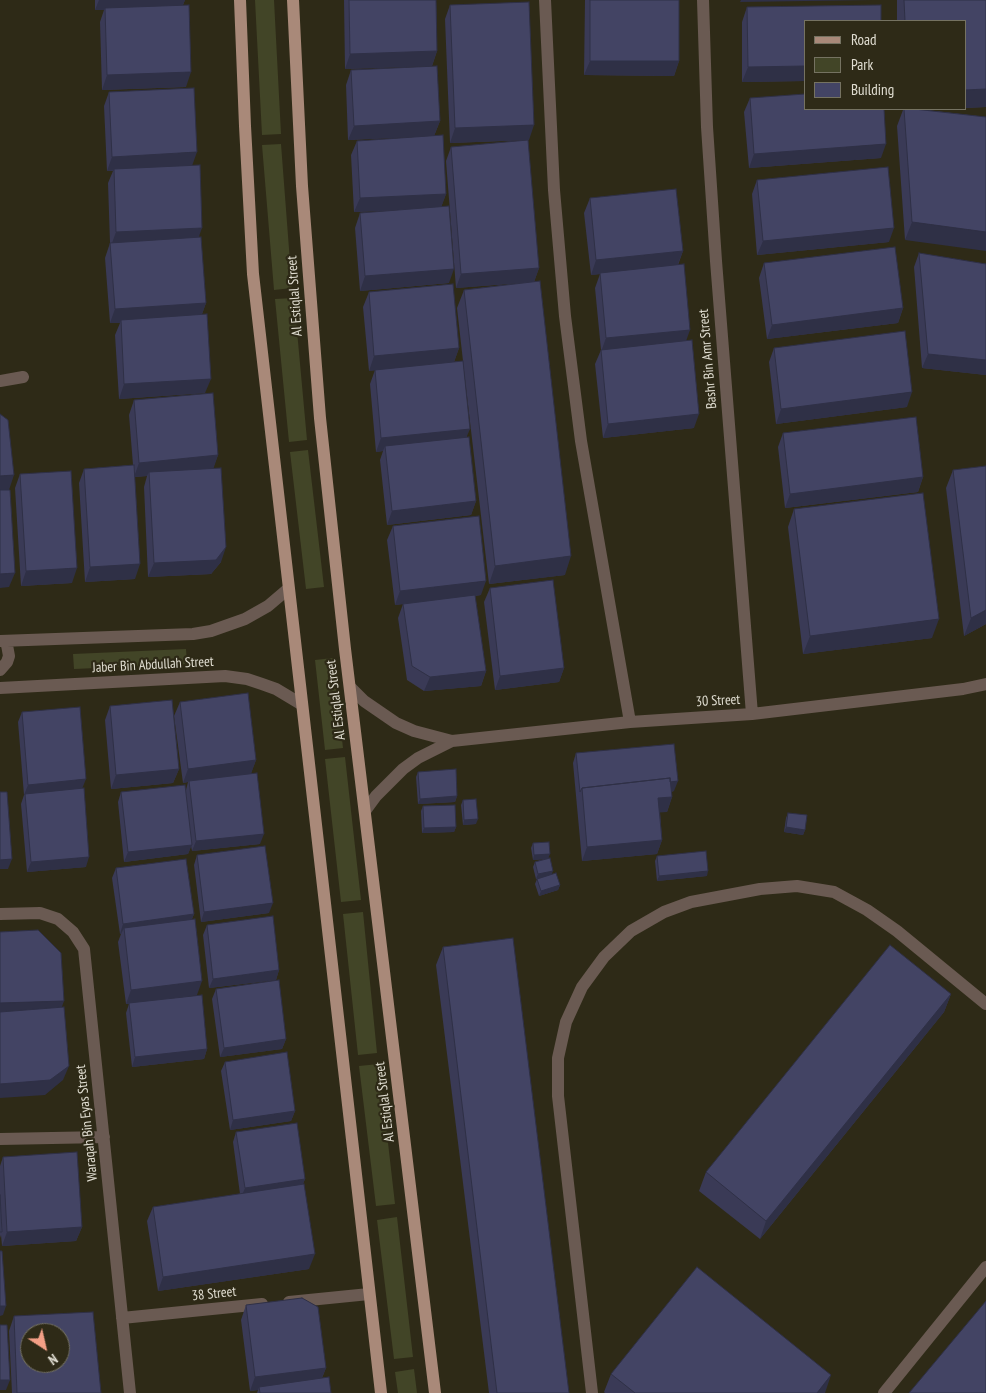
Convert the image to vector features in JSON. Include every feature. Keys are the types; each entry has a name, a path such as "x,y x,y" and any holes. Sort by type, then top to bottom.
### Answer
{"main road":[{"path":"240,0 253,274 381,1393"},
{"name":"Al Estiqlal Street","path":"293,0 310,302 328,495 435,1393"}],"street":[{"path":"544,0 554,190 564,316 581,441 630,722"},
{"name":"Bashr Bin Amr Street","path":"702,0 707,127 716,261 752,714"},
{"path":"0,381 23,377"},
{"path":"2,641 193,634 211,631 245,619 268,606 288,589"},
{"path":"0,670 7,662 9,656 7,645 2,641"},
{"name":"Jaber Bin Abdullah Street","path":"0,688 225,676 276,689 301,704"},
{"name":"30 Street","path":"365,811 376,796 403,769 418,758 452,741 630,722 752,714 963,689 986,684"},
{"name":"30 Street","path":"350,687 364,701 396,723 414,731 452,741"},
{"path":"592,1393 558,1096 558,1058 566,1022 582,987 604,957 631,931 664,912 691,902 760,889 798,886 834,892 867,910 897,931 986,1004"},
{"name":"Waraqah Bin Eyas Street","path":"0,914 40,913 58,920 74,932 84,949 130,1393"},
{"path":"0,1139 104,1136"},
{"path":"884,1393 986,1268"},
{"name":"38 Street","path":"122,1318 369,1294"}],"green space":[{"path":"255,0 274,0 281,134 262,135"},
{"path":"281,144 292,288 274,290 262,145"},
{"path":"294,298 307,440 289,442 275,299"},
{"path":"308,450 324,587 306,589 290,452"},
{"path":"186,649 187,664 74,669 73,654"},
{"path":"333,658 343,748 325,750 315,660"},
{"path":"345,757 361,900 341,902 325,759"},
{"path":"363,912 377,1053 358,1055 343,914"},
{"path":"379,1064 395,1204 376,1206 359,1066"},
{"path":"397,1217 413,1357 394,1359 377,1220"},
{"path":"414,1369 417,1393 398,1393 395,1372"}],"building":[{"path":"349,0 436,0 437,51 350,54"},
{"path":"590,0 679,0 679,61 590,61"},
{"path":"904,0 986,0 986,89 966,90 966,20 905,20"},
{"path":"529,2 534,125 455,128 450,5"},
{"path":"189,5 191,72 107,75 105,8"},
{"path":"881,5 881,20 804,20 804,66 748,67 747,7"},
{"path":"437,66 440,121 354,126 351,70"},
{"path":"194,88 197,152 112,157 109,92"},
{"path":"804,94 804,110 884,110 886,144 754,154 750,98"},
{"path":"904,110 923,110 986,117 986,232 912,222"},
{"path":"443,135 446,194 360,198 357,141"},
{"path":"528,140 539,268 461,274 451,147"},
{"path":"200,165 202,228 116,232 114,169"},
{"path":"888,167 894,228 763,241 757,180"},
{"path":"676,189 683,251 596,260 590,198"},
{"path":"449,206 454,269 365,276 360,213"},
{"path":"201,237 206,303 115,309 110,243"},
{"path":"895,247 903,308 772,325 764,263"},
{"path":"919,253 986,264 986,360 928,354"},
{"path":"684,264 690,330 606,338 600,273"},
{"path":"540,281 571,556 495,566 464,290"},
{"path":"453,284 459,348 374,356 369,292"},
{"path":"207,314 211,379 124,384 121,320"},
{"path":"905,331 912,392 781,409 774,348"},
{"path":"692,340 699,414 608,424 601,350"},
{"path":"463,361 470,429 381,438 375,370"},
{"path":"213,393 218,455 139,463 134,400"},
{"path":"0,414 8,420 14,475 0,476"},
{"path":"916,417 923,477 790,494 783,433"},
{"path":"469,437 476,501 392,511 385,446"},
{"path":"134,465 140,564 90,567 84,469"},
{"path":"986,466 986,610 971,618 953,470"},
{"path":"221,468 226,547 216,560 154,563 149,472"},
{"path":"71,471 77,568 26,571 20,474"},
{"path":"0,490 10,490 15,573 0,574"},
{"path":"923,493 939,619 810,636 794,509"},
{"path":"479,516 486,581 400,591 393,526"},
{"path":"553,580 564,668 500,676 490,588"},
{"path":"475,595 486,671 430,677 412,666 403,604"},
{"path":"248,693 256,760 188,769 180,702"},
{"path":"172,700 179,769 116,775 110,706"},
{"path":"80,707 86,779 28,785 22,712"},
{"path":"674,744 678,781 670,782 670,778 582,788 580,792 576,753"},
{"path":"456,769 457,796 420,799 418,772"},
{"path":"257,773 264,834 196,841 189,781"},
{"path":"670,778 672,797 658,798 662,840 587,847 582,788"},
{"path":"185,785 192,845 128,852 121,792"},
{"path":"84,788 89,857 31,862 25,794"},
{"path":"0,792 7,792 12,859 0,860"},
{"path":"476,799 478,819 464,820 463,800"},
{"path":"455,805 456,827 424,828 423,806"},
{"path":"788,813 807,815 805,830 786,827"},
{"path":"549,842 550,854 534,855 533,843"},
{"path":"265,846 273,903 204,912 197,855"},
{"path":"706,851 708,871 659,876 657,856"},
{"path":"550,858 553,871 538,874 535,862"},
{"path":"186,859 194,914 123,924 116,868"},
{"path":"556,873 560,885 541,891 537,879"},
{"path":"273,916 279,970 213,979 207,925"},
{"path":"195,919 202,981 131,990 124,928"},
{"path":"38,930 61,953 64,1001 0,1003 0,932"},
{"path":"513,938 569,1393 497,1393 443,947"},
{"path":"890,945 951,994 766,1221 706,1172"},
{"path":"279,980 286,1039 224,1048 216,989"},
{"path":"202,995 207,1049 135,1057 129,1003"},
{"path":"64,1007 69,1066 50,1080 0,1084 0,1012"},
{"path":"287,1052 295,1111 233,1120 225,1062"},
{"path":"297,1123 305,1179 245,1188 236,1132"},
{"path":"77,1152 82,1227 7,1232 3,1157"},
{"path":"304,1184 315,1254 163,1277 153,1207"},
{"path":"0,1195 2,1232 0,1232"},
{"path":"0,1251 2,1251 6,1306 0,1306"},
{"path":"697,1267 831,1375 817,1393 635,1393 611,1374"},
{"path":"302,1298 318,1307 326,1368 255,1377 246,1305"},
{"path":"986,1301 986,1393 909,1393"},
{"path":"93,1312 101,1393 17,1393 14,1316"},
{"path":"0,1325 7,1325 10,1380 0,1380"},
{"path":"329,1377 331,1393 260,1393 259,1387"}]}
